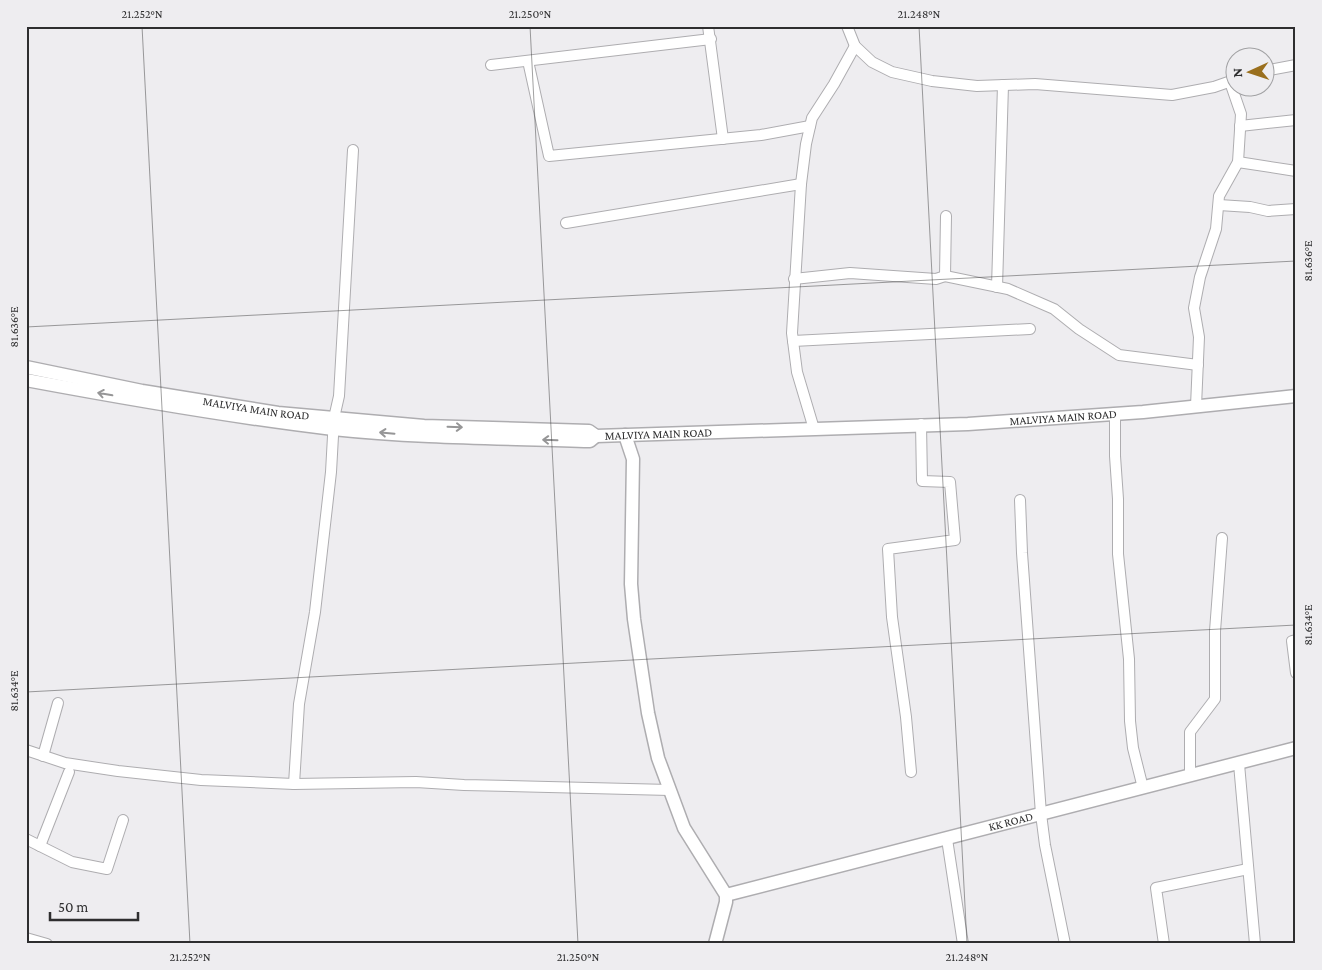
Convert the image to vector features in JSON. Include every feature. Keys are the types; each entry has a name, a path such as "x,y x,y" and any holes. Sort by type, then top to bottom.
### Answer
{"street":[{"path":"708,26 723,138"},
{"path":"847,26 855,46 872,62 892,72 932,81 977,86 1035,84 1172,95 1224,84"},
{"path":"491,65 711,39"},
{"path":"814,429 797,372 792,333 801,184 806,144 812,118 855,46"},
{"path":"528,61 549,156 790,131 810,126"},
{"path":"1274,69 1296,65"},
{"path":"997,286 1003,85"},
{"path":"1196,406 1199,337 1194,308 1200,277 1216,229 1220,196 1238,162 1241,114 1237,98"},
{"path":"1240,126 1296,120"},
{"path":"294,784 299,704 315,612 331,472 334,423 338,396 353,150"},
{"path":"1238,162 1296,171"},
{"path":"566,223 801,184"},
{"path":"1218,205 1268,211 1296,209"},
{"path":"945,276 946,216"},
{"path":"794,279 850,273 936,279 945,276 997,286 1054,309 1079,329 1119,355 1198,365"},
{"path":"793,342 1030,329"},
{"path":"26,367 141,396"},
{"path":"26,380 141,396"},
{"name":"MALVIYA MAIN ROAD","path":"141,396 233,416 334,423 417,436 512,434 590,441 596,436 921,424 968,424 1115,414 1296,396"},
{"path":"1115,414 1118,554 1129,659 1132,748 1143,788"},
{"path":"911,772 906,717 892,617 888,549 955,540 950,482 922,481 921,424"},
{"path":"625,435 633,459 631,584 634,619 648,713 658,758 684,828 726,895 715,944"},
{"path":"1020,500 1022,553 1041,814 1045,845 1065,944"},
{"path":"1190,776 1190,732 1215,699 1215,631 1222,538"},
{"path":"1296,640 1292,641 1296,673"},
{"path":"42,756 58,703"},
{"name":"KK ROAD","path":"726,895 1240,764 1296,748"},
{"path":"26,750 65,763 201,780 294,784 416,782 670,790"},
{"path":"1240,764 1256,944"},
{"path":"40,846 69,772"},
{"path":"26,839 72,862 107,869 123,820"},
{"path":"947,839 963,944"},
{"path":"1164,944 1156,888 1248,870"},
{"path":"26,938 45,943"}]}
